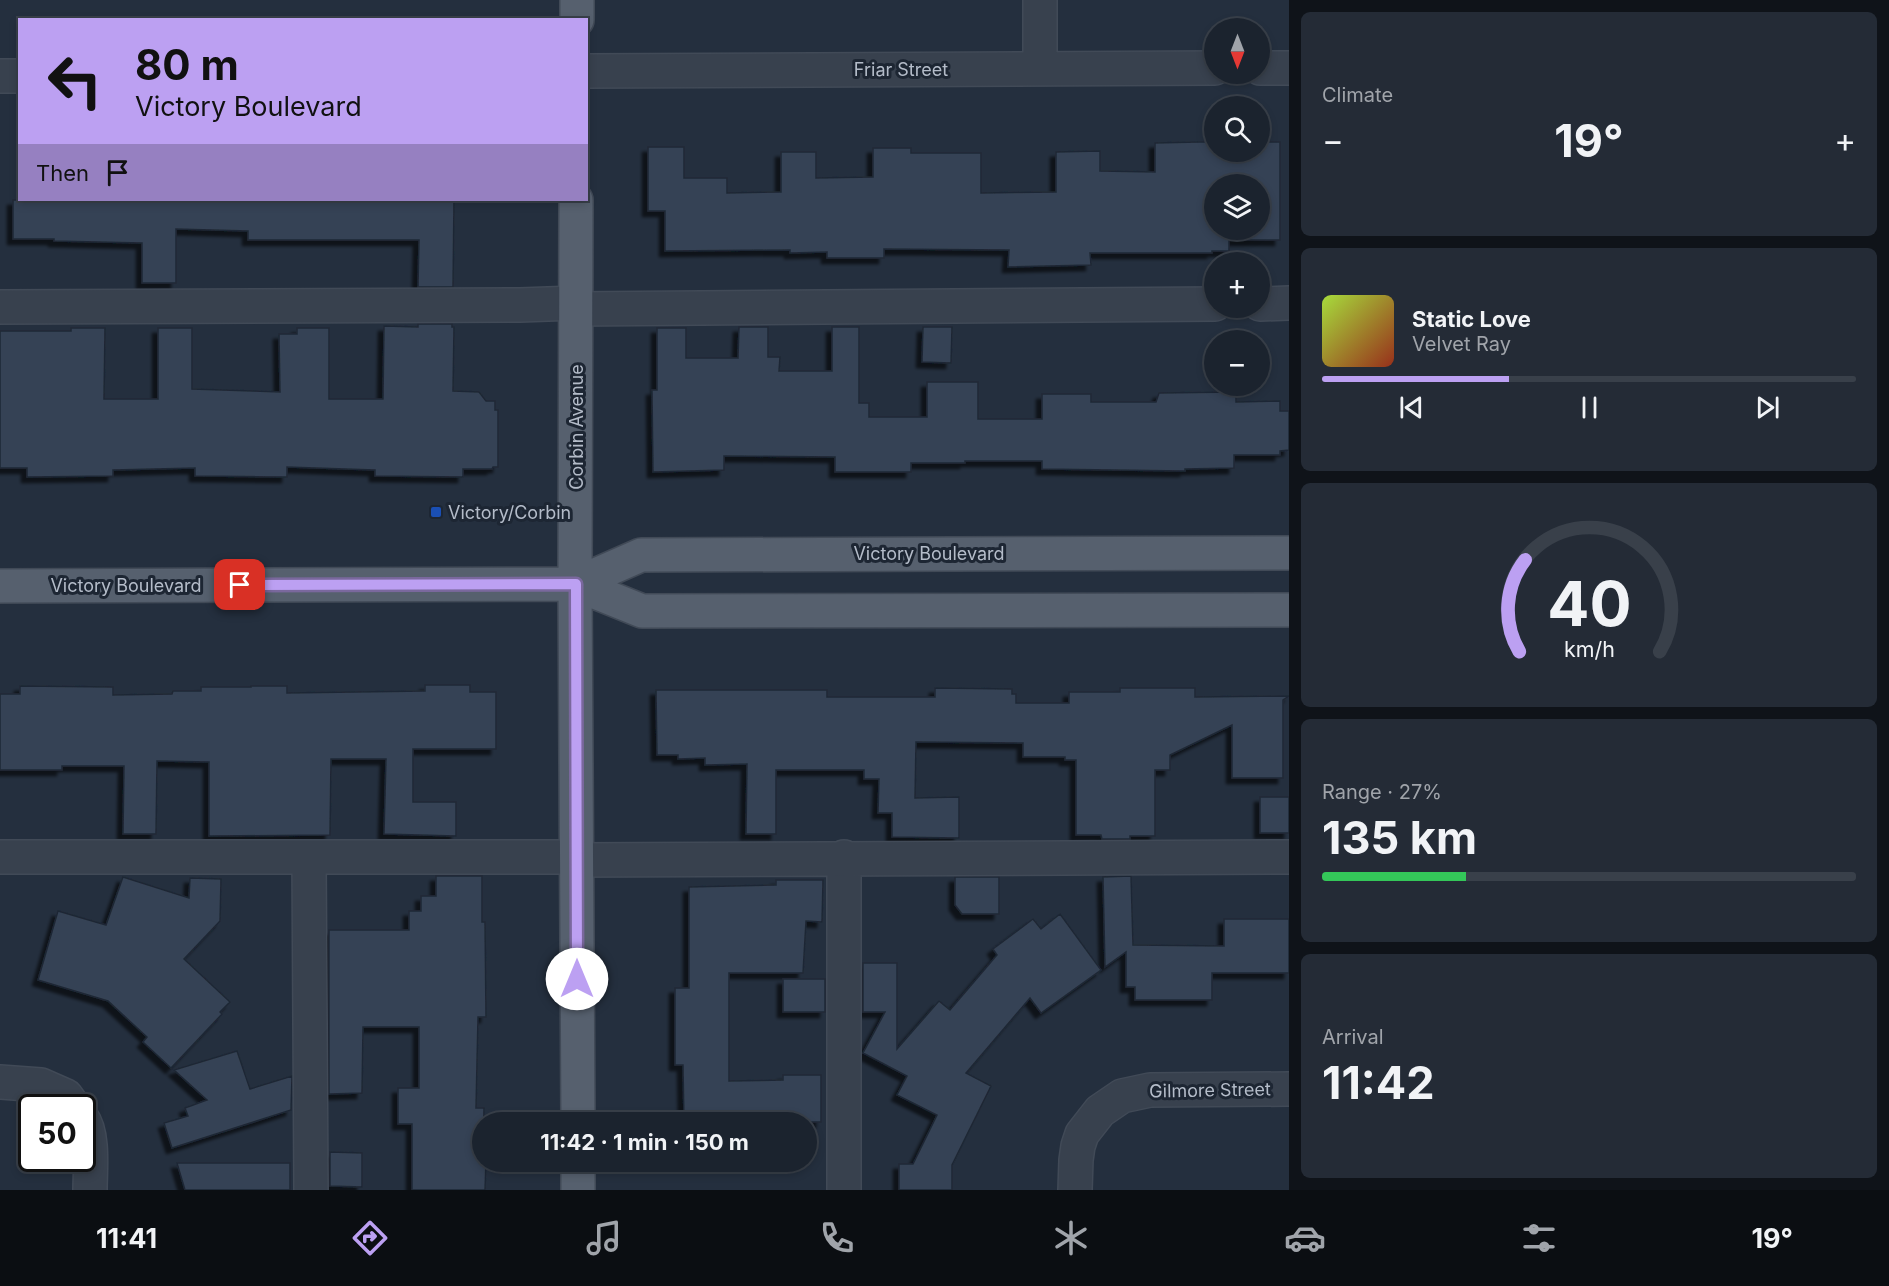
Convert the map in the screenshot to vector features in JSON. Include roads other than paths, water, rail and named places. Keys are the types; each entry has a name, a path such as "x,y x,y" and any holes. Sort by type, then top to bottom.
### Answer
{"main road":[{"path":"577,0 577,18"},
{"name":"Corbin Avenue","path":"576,201 578,1112"},
{"name":"Victory Boulevard","path":"576,584 641,555 1289,553"},
{"name":"Victory Boulevard","path":"0,585 576,584 642,612 1289,610"},
{"path":"578,1172 578,1190"}],"street":[{"path":"1040,0 1040,69"},
{"name":"Friar Street","path":"588,71 1204,68"},
{"path":"1270,68 1289,68"},
{"path":"0,76 18,76"},
{"path":"1270,304 1289,303"},
{"path":"0,307 1204,304"},
{"path":"309,857 310,1190"},
{"path":"844,857 844,1190"},
{"path":"0,858 1289,857"},
{"path":"0,1082 41,1085 54,1094"},
{"name":"Gilmore Street","path":"1075,1190 1078,1146 1082,1134 1100,1112 1122,1096 1150,1090 1289,1089"},
{"path":"90,1172 90,1190"}],"place":[{"name":"Victory/Corbin","path":"436,512"}]}
